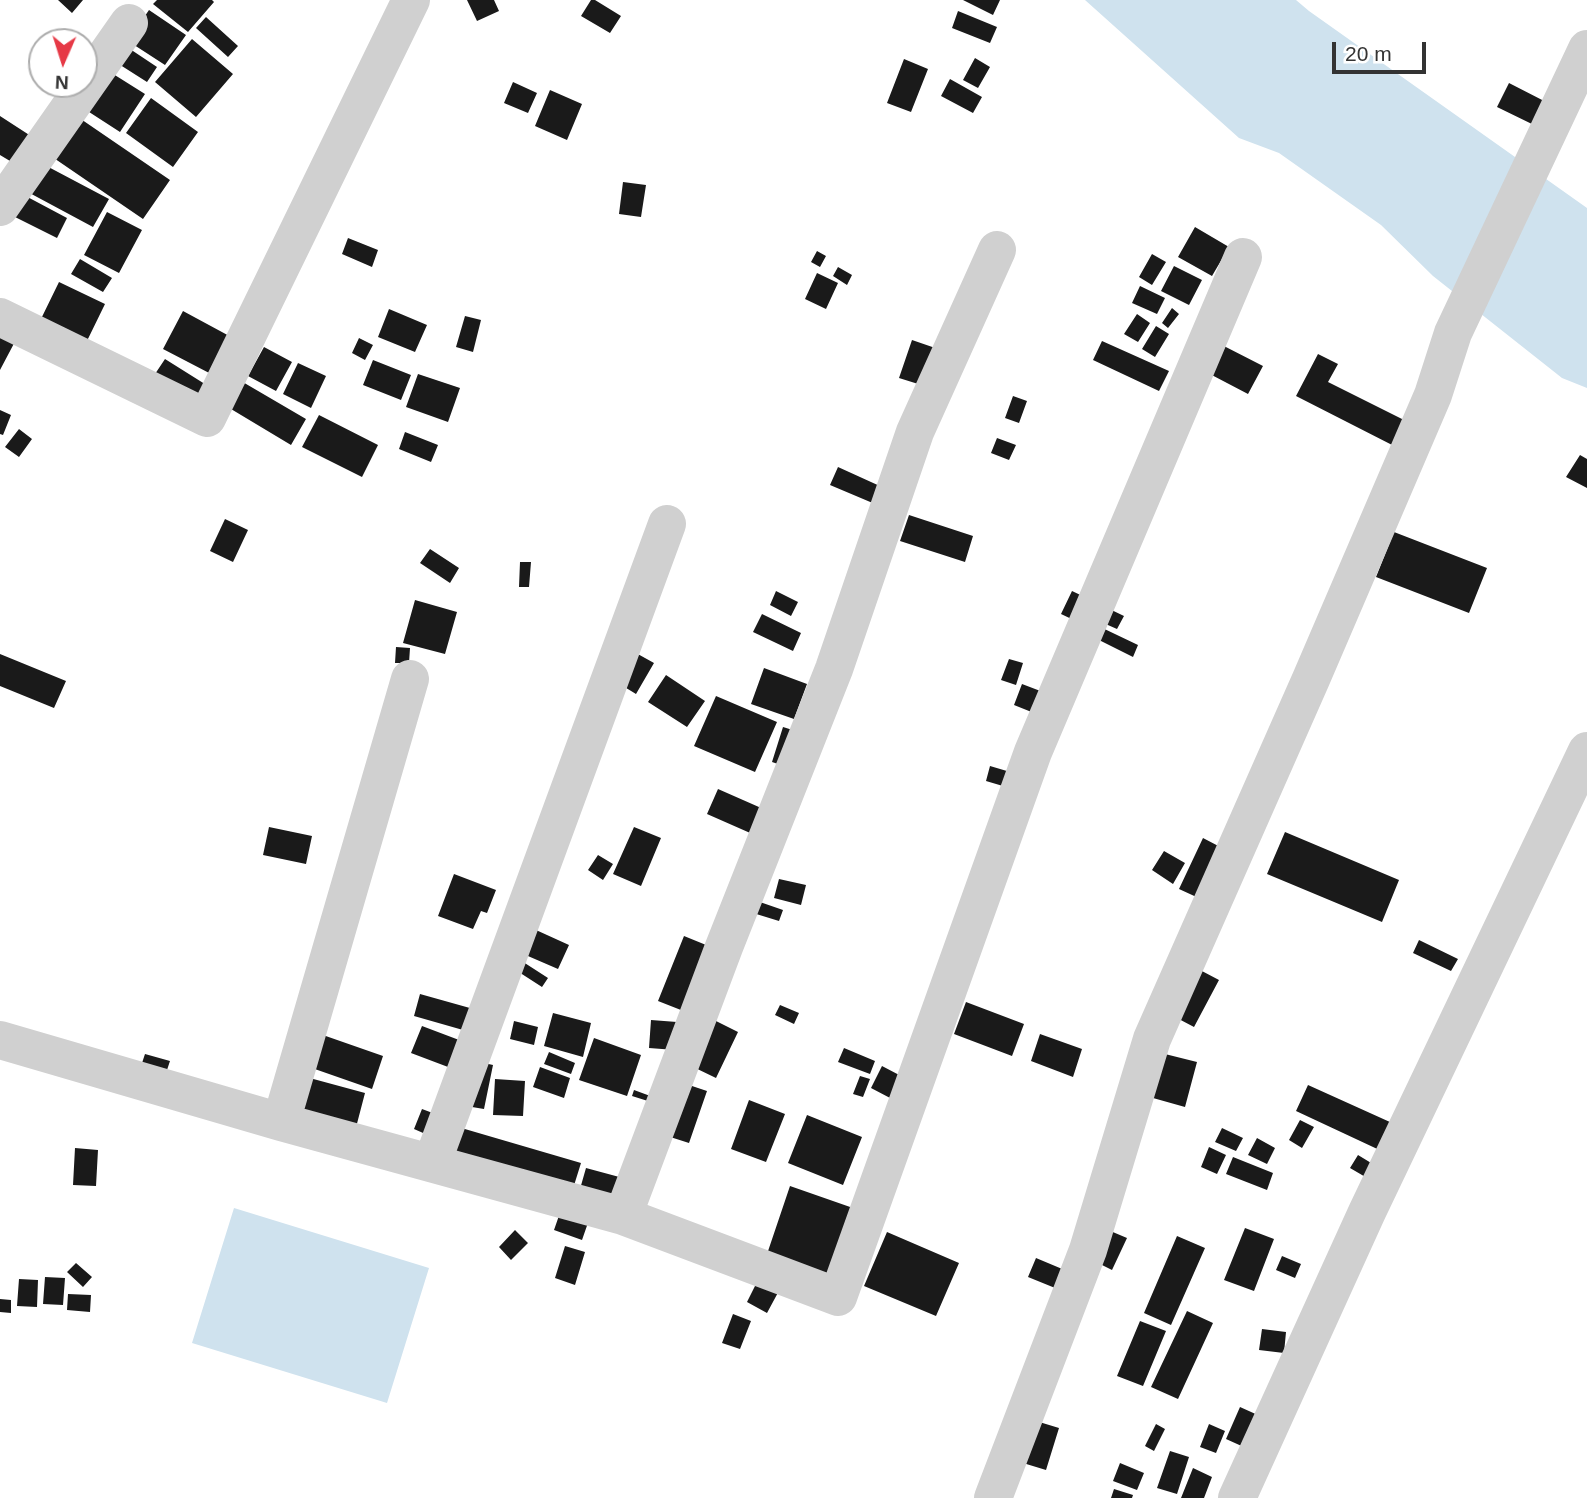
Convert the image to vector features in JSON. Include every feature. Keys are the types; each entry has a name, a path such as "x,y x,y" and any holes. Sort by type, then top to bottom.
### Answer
{"street":[{"path":"0,317 207,418 411,0"},
{"path":"0,207 130,23"},
{"path":"993,1498 1088,1250 1152,1039 1433,395 1453,333 1587,49"},
{"path":"623,1216 724,947 834,669 915,432 997,250"},
{"path":"0,1040 281,1122 623,1216 838,1297 1033,752 1243,257"},
{"path":"432,1163 667,524"},
{"path":"281,1122 410,679"},
{"path":"1237,1498 1367,1212 1587,751"}],"water":[{"path":"1085,0 1296,0 1587,208 1587,388 1562,378 1433,276 1381,225 1279,153 1239,138"},
{"path":"234,1208 429,1268 387,1403 192,1343"}],"building":[{"path":"58,0 83,0 72,13"},
{"path":"157,0 214,2 188,32 153,4"},
{"path":"467,0 494,0 499,11 477,21"},
{"path":"591,0 621,16 610,33 581,16"},
{"path":"963,0 1000,0 993,15"},
{"path":"149,10 186,35 165,65 128,41"},
{"path":"958,11 997,27 990,43 952,28"},
{"path":"206,17 238,46 228,57 196,28"},
{"path":"192,39 233,74 196,117 155,82"},
{"path":"124,45 157,67 147,82 114,61"},
{"path":"975,58 990,67 978,88 963,80"},
{"path":"904,59 928,69 911,112 887,103"},
{"path":"110,72 145,94 120,132 86,110 94,98 98,98 98,91"},
{"path":"950,79 982,97 973,113 941,96"},
{"path":"513,82 537,93 528,113 504,103"},
{"path":"1509,83 1548,103 1536,126 1497,107"},
{"path":"550,90 582,104 567,140 535,126"},
{"path":"151,98 198,132 173,167 126,133"},
{"path":"72,113 170,180 143,219 45,152"},
{"path":"0,116 37,140 20,167 0,155"},
{"path":"39,162 109,199 93,227 24,190"},
{"path":"623,182 646,185 641,217 619,214"},
{"path":"20,193 67,218 57,238 9,214"},
{"path":"107,212 142,230 119,273 84,255"},
{"path":"1195,227 1229,247 1212,276 1178,257"},
{"path":"348,238 378,250 372,267 342,254"},
{"path":"817,251 826,256 820,267 811,262"},
{"path":"1152,254 1166,262 1152,285 1139,277"},
{"path":"80,259 112,278 103,292 71,274"},
{"path":"1174,266 1202,280 1189,305 1161,291"},
{"path":"838,267 852,275 847,285 833,276"},
{"path":"817,273 838,283 826,309 805,299"},
{"path":"59,282 105,304 85,345 39,323"},
{"path":"1140,286 1165,298 1157,314 1132,303"},
{"path":"1172,308 1179,314 1168,328 1162,323"},
{"path":"389,309 427,325 415,352 378,337"},
{"path":"183,311 233,338 213,375 163,349"},
{"path":"1137,314 1150,323 1138,342 1124,334"},
{"path":"465,316 481,320 473,352 456,347"},
{"path":"0,324 19,334 0,370"},
{"path":"1156,326 1169,334 1155,357 1142,349"},
{"path":"359,338 373,345 365,360 352,353"},
{"path":"912,340 944,351 931,388 899,378"},
{"path":"1102,341 1169,371 1159,391 1093,360"},
{"path":"1220,344 1263,366 1248,394 1206,372"},
{"path":"264,347 292,362 276,391 248,376"},
{"path":"1318,354 1338,364 1328,382 1410,423 1398,448 1296,396"},
{"path":"165,359 208,386 197,404 153,377"},
{"path":"373,360 411,375 401,400 363,385"},
{"path":"298,363 326,376 311,408 283,394"},
{"path":"418,374 460,388 448,422 406,407"},
{"path":"241,381 306,419 291,445 226,406"},
{"path":"1013,396 1027,401 1019,423 1005,418"},
{"path":"0,410 11,415 3,435 0,434"},
{"path":"319,415 378,445 362,477 302,447"},
{"path":"19,429 32,439 19,457 5,447"},
{"path":"405,432 438,445 431,462 399,449"},
{"path":"997,438 1016,445 1009,460 991,453"},
{"path":"1580,455 1587,459 1587,488 1566,477"},
{"path":"838,467 882,487 875,504 830,485"},
{"path":"909,515 973,536 965,562 900,541"},
{"path":"225,519 248,530 233,562 210,551"},
{"path":"1394,532 1487,568 1469,613 1376,577"},
{"path":"430,549 459,568 450,583 420,563"},
{"path":"520,562 531,562 529,587 519,587"},
{"path":"776,591 798,602 791,616 770,605"},
{"path":"1072,591 1091,600 1080,623 1061,614"},
{"path":"415,600 457,612 445,654 403,643"},
{"path":"1099,604 1124,616 1117,629 1092,618"},
{"path":"762,614 801,633 793,651 753,632"},
{"path":"1094,624 1138,645 1133,657 1089,635"},
{"path":"396,647 410,648 409,663 395,663"},
{"path":"636,653 654,663 636,694 618,683"},
{"path":"0,654 66,681 54,708 0,686"},
{"path":"1009,659 1023,663 1016,685 1001,680"},
{"path":"764,668 807,684 794,719 751,704"},
{"path":"666,675 705,701 687,727 648,702"},
{"path":"1022,684 1043,692 1034,713 1014,705"},
{"path":"716,696 777,722 755,772 694,746"},
{"path":"783,727 799,732 787,767 772,762"},
{"path":"990,766 1017,774 1013,789 986,781"},
{"path":"718,789 768,811 757,836 707,814"},
{"path":"269,827 312,836 306,864 263,855"},
{"path":"634,827 661,838 641,886 613,874"},
{"path":"1285,832 1399,880 1382,922 1267,874"},
{"path":"1203,838 1226,850 1203,900 1179,889"},
{"path":"1164,851 1185,863 1173,884 1152,870"},
{"path":"598,855 613,864 603,880 588,870"},
{"path":"454,874 496,890 487,913 481,911 473,929 438,916"},
{"path":"779,879 806,885 801,905 774,898"},
{"path":"757,901 783,910 779,921 753,913"},
{"path":"525,925 569,945 558,969 514,950"},
{"path":"684,936 711,947 686,1012 658,1001"},
{"path":"1419,940 1458,959 1451,971 1413,953"},
{"path":"517,958 548,978 542,987 511,967"},
{"path":"1200,970 1219,980 1194,1027 1175,1017"},
{"path":"420,994 477,1010 470,1032 414,1016"},
{"path":"966,1002 1024,1024 1012,1056 954,1034"},
{"path":"780,1005 799,1013 794,1024 775,1015"},
{"path":"553,1013 591,1023 583,1057 544,1046"},
{"path":"710,1018 738,1032 716,1078 687,1064"},
{"path":"651,1020 677,1022 675,1050 649,1048"},
{"path":"514,1021 538,1027 534,1045 510,1039"},
{"path":"422,1026 467,1043 456,1070 411,1053"},
{"path":"320,1034 383,1056 372,1089 309,1067"},
{"path":"1040,1034 1082,1049 1073,1077 1031,1061"},
{"path":"594,1038 641,1055 627,1096 579,1080"},
{"path":"844,1048 875,1061 870,1074 838,1062"},
{"path":"549,1052 575,1063 571,1074 544,1064"},
{"path":"145,1054 170,1061 164,1079 139,1072"},
{"path":"1165,1054 1197,1062 1185,1107 1153,1098"},
{"path":"475,1061 493,1065 484,1109 466,1106"},
{"path":"882,1066 903,1077 892,1099 871,1088"},
{"path":"540,1067 570,1078 564,1098 533,1087"},
{"path":"860,1076 870,1079 863,1097 853,1094"},
{"path":"306,1077 365,1093 354,1135 294,1119"},
{"path":"495,1079 525,1081 523,1116 493,1115"},
{"path":"680,1082 707,1091 689,1143 664,1135"},
{"path":"1308,1085 1401,1127 1388,1154 1296,1111"},
{"path":"634,1090 653,1097 651,1102 632,1096"},
{"path":"749,1100 785,1114 766,1162 731,1149"},
{"path":"422,1109 438,1115 430,1136 414,1129"},
{"path":"807,1115 862,1137 843,1185 788,1163"},
{"path":"1300,1120 1314,1127 1302,1148 1289,1140"},
{"path":"458,1127 581,1163 571,1195 448,1160"},
{"path":"1222,1128 1243,1138 1236,1151 1215,1142"},
{"path":"1257,1138 1275,1148 1267,1164 1248,1155"},
{"path":"1209,1147 1226,1155 1217,1174 1201,1167"},
{"path":"75,1148 98,1150 96,1186 73,1185"},
{"path":"1358,1155 1381,1169 1374,1182 1350,1168"},
{"path":"1233,1157 1273,1173 1267,1190 1226,1174"},
{"path":"586,1168 623,1178 615,1207 578,1196"},
{"path":"790,1186 853,1208 828,1281 765,1260"},
{"path":"562,1207 590,1217 582,1240 554,1230"},
{"path":"1245,1228 1274,1239 1254,1291 1224,1280"},
{"path":"515,1230 528,1243 511,1260 499,1247"},
{"path":"1108,1230 1127,1238 1112,1270 1094,1261"},
{"path":"887,1232 959,1263 936,1316 864,1286"},
{"path":"1177,1236 1205,1248 1171,1325 1144,1313"},
{"path":"565,1246 585,1252 575,1285 555,1278"},
{"path":"1282,1256 1301,1264 1295,1278 1276,1270"},
{"path":"1036,1258 1067,1271 1060,1290 1028,1277"},
{"path":"76,1263 92,1277 83,1287 67,1272"},
{"path":"760,1276 781,1287 767,1313 747,1302"},
{"path":"45,1277 65,1278 63,1305 43,1304"},
{"path":"19,1279 38,1280 37,1307 17,1306"},
{"path":"68,1294 91,1295 90,1312 67,1310"},
{"path":"0,1299 11,1300 11,1313 0,1312"},
{"path":"1187,1311 1213,1323 1178,1399 1151,1387"},
{"path":"733,1314 751,1321 740,1349 722,1343"},
{"path":"1140,1321 1166,1331 1143,1386 1117,1376"},
{"path":"1262,1329 1286,1332 1284,1353 1259,1350"},
{"path":"1240,1407 1260,1416 1246,1448 1226,1439"},
{"path":"1036,1421 1059,1428 1046,1470 1023,1463"},
{"path":"1156,1424 1165,1429 1154,1451 1145,1446"},
{"path":"1209,1424 1225,1431 1216,1453 1200,1447"},
{"path":"1170,1451 1189,1457 1177,1494 1157,1488"},
{"path":"1120,1463 1144,1473 1137,1490 1113,1481"},
{"path":"1193,1468 1212,1477 1204,1498 1181,1498"},
{"path":"1114,1489 1133,1495 1132,1498 1111,1498"}]}
